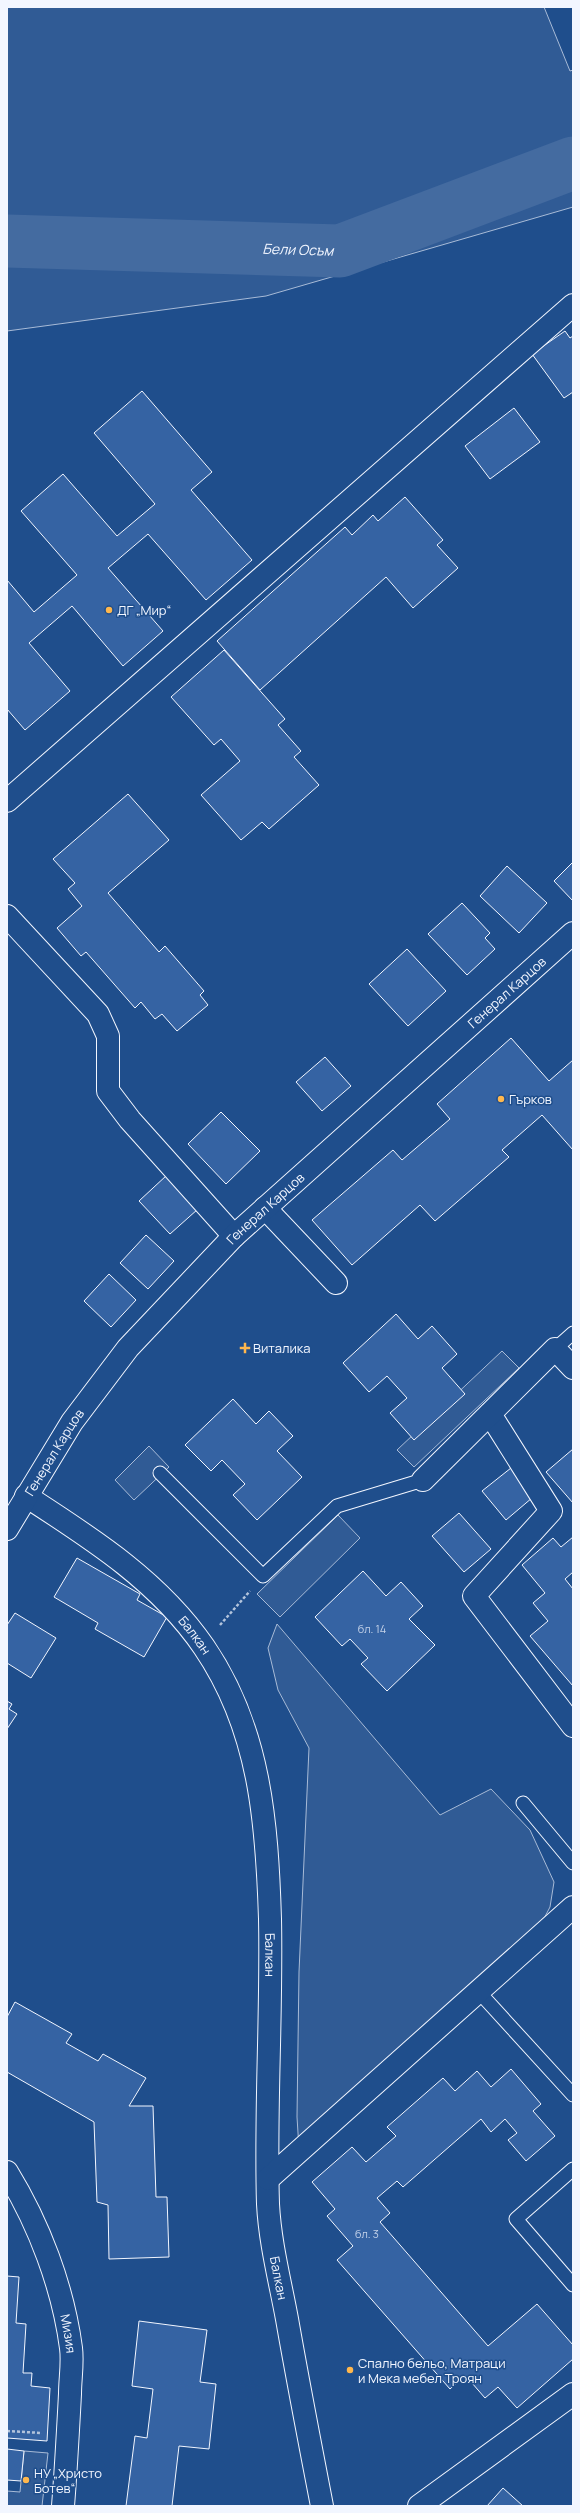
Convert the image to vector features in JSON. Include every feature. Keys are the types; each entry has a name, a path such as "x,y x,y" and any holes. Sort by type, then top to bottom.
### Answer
{"street":[{"path":"7,801 573,304"},
{"path":"7,916 98,1014 108,1036 108,1091 130,1120 234,1236"},
{"name":"Генерал Карцов","path":"7,1529 72,1422 128,1348 234,1236 573,933"},
{"path":"265,1208 336,1283"},
{"path":"423,1480 555,1349 573,1368"},
{"path":"490,1414 551,1511 474,1596 573,1726"},
{"name":"Балкан","path":"26,1496 122,1561 178,1615 202,1645 221,1674 248,1738 265,1815 271,1959 268,2179 270,2228 322,2506"},
{"path":"268,2179 573,1907"},
{"name":"Мизия","path":"7,2172 34,2225 50,2265 72,2349 63,2506"},
{"path":"419,2506 573,2394"}],"lane":[{"path":"555,1349 573,1333"},
{"path":"160,1472 263,1576 337,1506 423,1480"},
{"path":"523,1803 573,1863"},
{"path":"479,1992 573,2095"},
{"path":"573,2168 516,2219 573,2285"}],"path":[{"path":"202,1645 263,1576"},
{"path":"7,2431 68,2435"}],"shaded area":[{"path":"7,7 544,7 570,71 573,70 573,207 266,296 7,331"},
{"path":"502,1351 519,1368 414,1467 397,1450"},
{"path":"149,1446 169,1467 134,1500 115,1480"},
{"path":"338,1515 360,1538 280,1617 257,1594"},
{"path":"277,1624 440,1815 491,1789 530,1830 554,1882 550,1907 539,1928 299,2149 297,2117 299,1972 309,1748 278,1690 268,1648"},
{"name":"НУ „Христо Ботев“","path":"24,2451 48,2453 42,2506 7,2506 7,2491 20,2492"}],"building":[{"path":"565,331 570,338 573,336 573,392 564,398 532,354"},
{"path":"142,391 212,472 191,490 252,560 206,600 148,534 108,568 163,631 123,666 72,606 29,643 70,691 25,730 7,709 7,580 34,612 77,575 21,511 63,474 117,536 155,504 94,433"},
{"path":"514,408 540,442 490,479 465,446"},
{"path":"405,497 443,540 437,545 458,568 413,608 386,577 260,690 217,641 345,527 352,535 373,515 378,521"},
{"path":"224,650 285,719 278,725 301,751 294,757 319,785 269,829 262,822 241,840 201,795 240,761 221,739 214,745 171,697"},
{"path":"128,794 169,840 108,893 159,952 165,946 204,991 200,995 208,1005 177,1031 162,1014 155,1019 141,1002 135,1008 86,952 81,956 57,928 82,906 68,889 75,883 53,859"},
{"path":"573,862 573,901 554,881"},
{"path":"507,866 547,903 519,933 480,896"},
{"path":"462,903 490,933 485,938 495,949 467,975 428,934"},
{"path":"407,949 446,991 408,1026 369,984"},
{"path":"511,1038 549,1081 573,1060 573,1150 542,1115 502,1150 509,1157 435,1221 420,1205 352,1265 312,1220 393,1150 402,1160 450,1119 437,1104"},
{"path":"325,1057 351,1086 322,1111 296,1082"},
{"path":"221,1112 260,1151 226,1184 188,1144"},
{"path":"167,1175 198,1209 170,1234 139,1201"},
{"path":"146,1235 174,1261 148,1289 120,1263"},
{"path":"109,1274 136,1300 111,1327 84,1301"},
{"path":"396,1314 418,1339 432,1326 457,1354 442,1368 465,1394 414,1440 390,1413 407,1398 387,1376 369,1392 343,1363"},
{"path":"233,1399 256,1424 269,1411 293,1436 277,1451 302,1477 257,1520 233,1495 245,1484 222,1460 211,1471 185,1445"},
{"path":"573,1449 573,1503 546,1472"},
{"path":"516,1464 539,1492 506,1520 482,1491"},
{"path":"459,1513 491,1549 464,1572 432,1536"},
{"path":"573,1537 573,1572 565,1579 573,1589 573,1686 530,1636 548,1621 533,1603 545,1593 522,1565 553,1538 561,1547"},
{"path":"77,1558 140,1594 137,1600 167,1617 144,1657 95,1629 98,1623 54,1597"},
{"path":"363,1571 386,1596 401,1582 423,1606 409,1619 435,1645 387,1691 361,1664 368,1658 350,1639 342,1646 315,1617"},
{"path":"15,1613 56,1638 31,1678 7,1663 7,1625"},
{"path":"7,1701 12,1704 9,1709 17,1714 7,1729"},
{"path":"15,2002 72,2034 66,2043 98,2061 103,2054 146,2078 129,2106 153,2106 156,2197 167,2197 169,2257 109,2259 108,2205 97,2202 94,2122 7,2072 7,2017"},
{"path":"511,2069 541,2104 533,2111 555,2136 526,2161 508,2140 517,2133 505,2119 491,2132 481,2119 403,2187 397,2181 377,2198 390,2213 380,2222 488,2346 537,2304 573,2345 573,2359 517,2408 498,2387 485,2398 465,2375 450,2389 337,2260 353,2246 327,2216 335,2209 312,2182 352,2147 366,2162 396,2136 387,2127 443,2078 455,2091 477,2071 491,2087"},
{"path":"7,2276 19,2277 16,2323 26,2324 23,2373 32,2373 31,2386 50,2388 47,2441 7,2438"},
{"path":"139,2321 207,2330 200,2382 216,2384 209,2449 179,2446 172,2506 126,2506 135,2436 147,2438 153,2389 132,2386"},
{"path":"7,2449 24,2451 21,2481 7,2480"},
{"path":"503,2488 523,2506 487,2506"}],"waterway":[{"name":"Бели Осъм","path":"7,241 340,251 573,163"}],"place":[{"name":"ДГ „Мир“","path":"109,610"},
{"name":"Гърков","path":"501,1099"},
{"name":"Виталика","path":"245,1348"},
{"name":"Спално бельо, Матраци и Мека мебел Троян","path":"350,2370"},
{"name":"НУ „Христо Ботев“","path":"26,2480"}]}
